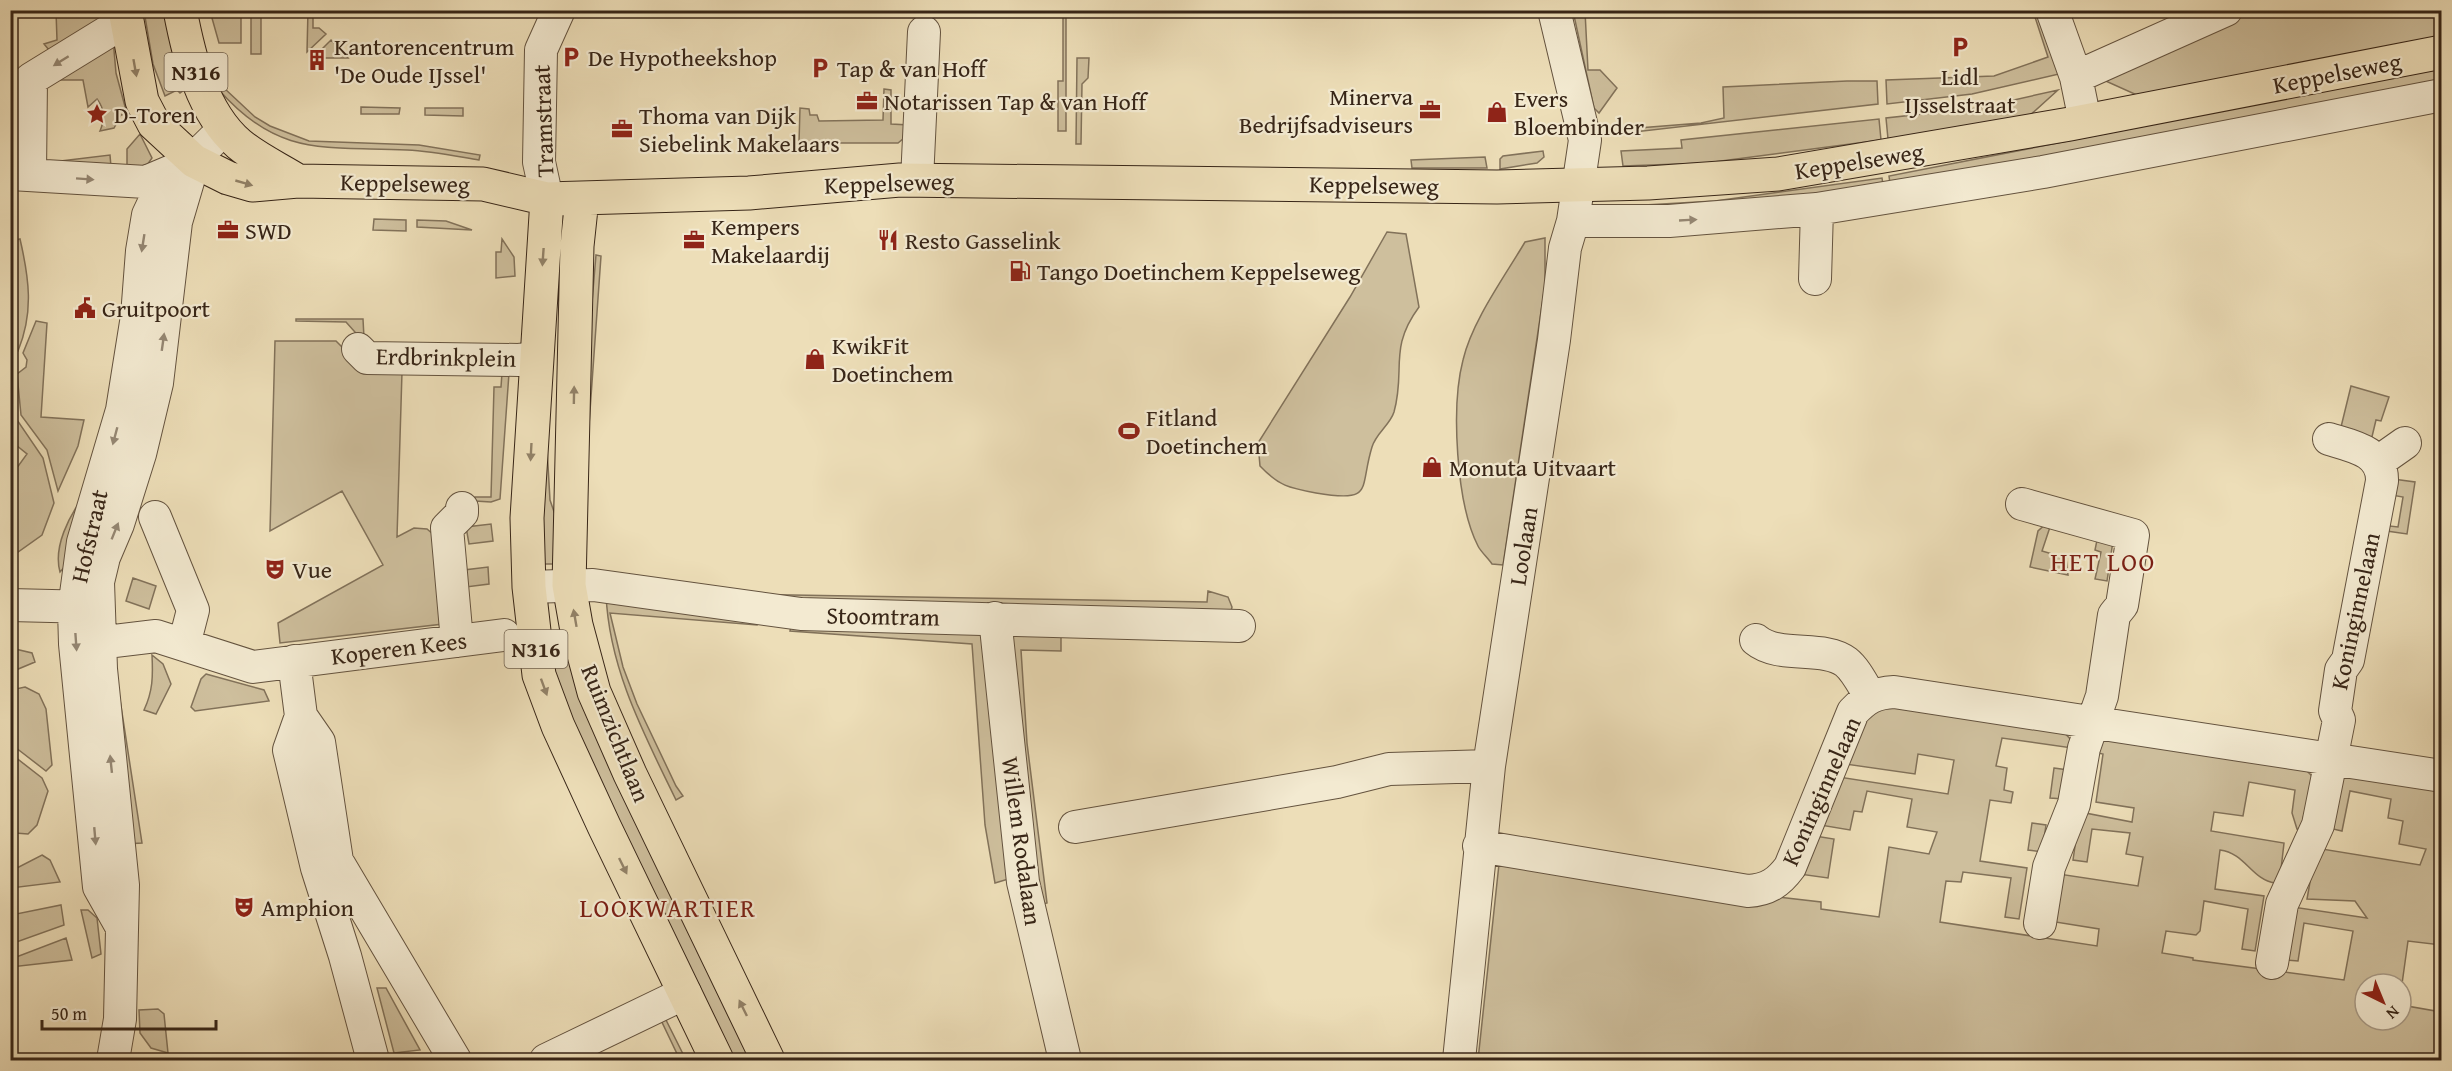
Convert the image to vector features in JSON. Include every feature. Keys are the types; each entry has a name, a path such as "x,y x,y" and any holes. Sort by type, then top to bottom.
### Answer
{"main road":[{"name":"N316","path":"180,10 200,84 224,129 241,145 298,181"},
{"name":"N316","path":"126,15 137,78 148,113 154,124 194,161"},
{"name":"Keppelseweg","path":"194,161 252,185 298,181 483,184 548,199 582,200 749,193 821,185 917,180 1482,187 1579,185 1779,174 1885,158 2442,52"},
{"name":"Ruimzichtlaan","path":"548,199 527,518 529,587 539,675 558,726 717,1060"},
{"name":"Ruimzichtlaan","path":"582,200 577,246 569,585 594,692 630,774 768,1060"}],"street":[{"name":"Tramstraat","path":"548,199 539,162 541,50 559,10"},
{"name":"Loolaan","path":"1459,1060 1479,846 1489,766 1554,340 1565,248 1573,221 1585,140 1554,10"},
{"path":"2052,10 2076,77 2085,121"},
{"path":"2076,77 2226,10"},
{"path":"126,15 31,79 20,174 152,188 194,161"},
{"path":"917,180 924,32"},
{"name":"Keppelseweg","path":"1573,221 1697,220 1817,208 2043,172 2442,95"},
{"name":"Hofstraat","path":"85,608 98,582 104,557 118,524 137,464 157,383 170,289 176,222 194,161 224,129"},
{"name":"Hofstraat","path":"113,1060 120,1019 123,885 85,608 83,542 122,410 137,316 142,251 152,188"},
{"path":"1815,279 1817,208"},
{"name":"Erdbrinkplein","path":"358,349 367,358 519,360 537,358"},
{"path":"2329,439 2366,451 2378,462 2405,443"},
{"name":"Koninginnelaan","path":"2272,963 2282,904 2318,825 2333,760 2339,720 2335,711 2342,670 2348,660 2382,481 2382,472 2378,462"},
{"path":"2022,504 2133,535 2121,605 2114,615 2102,696 2084,748 2074,804 2049,867 2040,923"},
{"path":"457,641 447,528 462,513 462,508"},
{"path":"155,518 193,610 184,645"},
{"name":"Stoomtram","path":"529,587 593,585 801,614 1239,626"},
{"path":"10,606 85,608"},
{"name":"Willem Rodalaan","path":"995,618 1023,882 1065,1060"},
{"name":"Koperen Kees","path":"106,642 156,636 253,667 504,635"},
{"path":"1756,640 1768,647 1842,659 1855,672 1870,696"},
{"path":"294,661 301,716 289,750 317,868 345,956 373,1060"},
{"name":"Koninginnelaan","path":"1479,846 1748,891 1761,890 1773,885 1790,867 1853,712 1870,696 1894,692 2442,776"},
{"path":"301,716 325,741 337,861 455,1060"},
{"path":"1075,827 1337,782 1389,769 1489,766"},
{"path":"546,1060 685,993"}],"shaded area":[{"path":"308,10 313,11 313,28 319,28 326,34 307,52"},
{"path":"56,11 109,11 109,15 49,50 44,44 57,40"},
{"path":"144,11 166,11 174,60 184,90 180,93 177,90 165,96 153,64"},
{"path":"210,11 241,11 241,43 219,43"},
{"path":"251,11 261,11 261,54 251,54"},
{"path":"1063,11 1066,11 1066,131 1058,131 1058,81 1063,81"},
{"path":"1573,11 1585,11 1588,70 1600,70 1617,88 1599,113 1594,108"},
{"path":"2033,11 2039,11 2059,74 1972,94 1887,104 1886,80 1994,76 2048,57"},
{"path":"2250,11 2441,11 2441,37 2139,96 2099,78"},
{"path":"113,39 116,73 127,114 121,115 114,128 100,131 103,122 102,107 97,99 88,107 83,80 46,80"},
{"path":"331,40 348,58 313,58"},
{"path":"1077,58 1089,58 1088,78 1082,84 1081,144 1076,144"},
{"path":"2441,68 2441,85 1891,190 1889,176"},
{"path":"1877,81 1878,104 1626,133 1626,129 1701,123 1724,118 1723,87"},
{"path":"224,88 255,117 270,126 309,141 419,145 480,155 479,160 416,151 327,147 283,138 262,128 241,112 219,90"},
{"path":"884,89 891,90 891,124 909,125 904,138 898,143 799,143 800,108 809,109 810,115 817,115 819,121 883,120"},
{"path":"2058,90 2028,117 1888,139 1886,118 1978,108"},
{"path":"361,107 400,108 399,114 361,114"},
{"path":"425,108 463,108 463,116 425,115"},
{"path":"1879,119 1881,140 1706,163 1623,166 1621,151 1682,148 1681,140"},
{"path":"140,134 152,158 145,168 127,168 127,149"},
{"path":"1543,151 1544,157 1537,163 1500,169 1500,159 1503,156"},
{"path":"110,155 111,167 52,162"},
{"path":"1485,157 1487,168 1412,168 1411,160"},
{"path":"1882,178 1884,191 1772,205 1609,207 1715,201"},
{"path":"374,219 406,220 406,231 373,230"},
{"path":"417,220 446,221 472,230 417,227"},
{"path":"1387,232 1406,234 1419,307 1404,335 1401,347 1394,412 1374,442 1364,483 1356,494 1335,496 1291,488 1273,478 1260,466 1258,443 1350,297"},
{"path":"1545,238 1545,285 1503,565 1492,564 1478,546 1471,528 1460,480 1457,428 1459,379 1467,345 1481,314 1499,284 1525,242"},
{"path":"20,239 28,281 28,309 18,351 11,351 11,241"},
{"path":"502,239 514,257 515,276 496,278 496,252 501,252"},
{"path":"555,252 560,252 547,448 550,500 562,535 555,564 544,564 534,516"},
{"path":"596,255 601,256 587,453 586,373"},
{"path":"296,319 363,319 364,338 362,340 346,322 296,321"},
{"path":"36,321 47,323 41,417 84,420 78,446 58,491 47,450 21,415 17,374 26,367 27,360 23,353"},
{"path":"275,341 336,341 365,370 402,372 397,537 414,528 427,529 434,535 443,624 280,643 278,623 383,565 342,491 270,531"},
{"path":"502,373 509,373 500,499 491,502 475,501 475,497 491,497 494,387 501,387"},
{"path":"2351,386 2389,397 2381,421 2376,420 2370,445 2341,427"},
{"path":"11,392 15,417 43,458 54,503 42,535 11,557 11,476 27,454 11,441"},
{"path":"2393,479 2415,482 2407,534 2380,530 2381,525 2398,527 2403,497 2386,494"},
{"path":"84,496 69,562 60,572 59,552 64,532"},
{"path":"2048,522 2051,524 2042,551 2066,558 2068,575 2030,567 2038,531"},
{"path":"491,524 493,541 469,544 466,527"},
{"path":"2097,540 2113,541 2107,581 2095,579 2101,552 2095,550"},
{"path":"488,567 489,584 466,587 464,570"},
{"path":"133,578 156,586 149,609 126,601"},
{"path":"1208,591 1228,597 1232,607 1230,616 903,605 728,594 1207,602"},
{"path":"606,594 757,615 757,625 610,613 623,667 637,704 683,796 676,800 641,726 621,675 609,622"},
{"path":"792,621 958,627 984,635 1015,877 995,883 985,825 972,644 790,631"},
{"path":"572,633 761,1060 727,1060 590,779 541,637"},
{"path":"1016,633 1061,633 1061,651 1021,650 1027,743 1047,903 1039,905 1010,637"},
{"path":"11,648 32,653 35,662 11,672"},
{"path":"152,655 163,664 171,684 156,714 144,710 152,683"},
{"path":"206,674 264,690 269,701 195,711 191,707 201,679"},
{"path":"25,687 39,694 46,709 52,765 46,771 11,744 11,690"},
{"path":"119,693 142,843 125,844"},
{"path":"1874,704 2060,728 2073,742 2072,748 2002,738 1996,766 2007,768 2004,790 2013,792 2011,803 1990,800 1980,861 2027,868 2019,919 2005,917 2011,878 1963,872 1961,882 1946,881 1940,922 2097,946 2099,929 2049,921 2059,874 2138,886 2143,857 2126,854 2130,833 2092,829 2087,862 2073,860 2080,812 2132,822 2134,808 2096,802 2103,754 2089,751 2103,734 2305,769 2312,776 2311,815 2304,814 2301,830 2297,829 2292,813 2295,790 2249,782 2243,816 2214,812 2211,831 2284,843 2280,878 2275,883 2260,877 2236,856 2220,850 2215,889 2264,896 2255,951 2242,949 2248,909 2204,901 2200,931 2196,935 2166,931 2162,953 2193,958 2193,960 2344,980 2353,931 2304,923 2298,961 2286,960 2293,907 2367,918 2355,901 2307,899 2316,848 2420,865 2426,849 2399,844 2403,821 2388,818 2391,799 2350,791 2342,831 2333,829 2342,776 2441,788 2442,889 2437,928 2441,929 2441,945 2408,941 2404,972 2353,972 2353,1032 2413,1032 2413,1007 2441,1012 2439,1060 1478,1060 1499,864 1821,902 1821,909 1879,917 1889,847 1929,854 1937,832 1907,827 1912,799 1867,791 1862,812 1854,811 1850,830 1820,825 1839,777 1948,794 1954,760 1918,754 1915,774 1845,764"},
{"path":"10,753 42,778 48,791 37,825 28,834 15,833 11,828"},
{"path":"2054,768 2068,770 2064,799 2050,798"},
{"path":"2032,823 2046,825 2042,852 2028,850"},
{"path":"1815,836 1834,839 1828,878 1799,874"},
{"path":"42,855 50,860 60,882 11,888 11,871"},
{"path":"61,905 64,925 11,944 11,915"},
{"path":"81,910 88,910 97,918 101,954 92,958"},
{"path":"66,938 72,960 11,967 11,959"},
{"path":"377,988 386,988 420,1050 394,1053"},
{"path":"158,1009 164,1014 168,1053 151,1048 140,1033 139,1010"},
{"path":"664,1016 686,1060 680,1060 660,1018"}],"place":[{"name":"Lidl IJsselstraat","path":"1960,47"},
{"name":"De Hypotheekshop","path":"571,57"},
{"name":"Kantorencentrum 'De Oude IJssel'","path":"317,60"},
{"name":"Tap & van Hoff","path":"820,68"},
{"name":"Notarissen Tap & van Hoff","path":"867,101"},
{"name":"Minerva Bedrijfsadviseurs","path":"1430,110"},
{"name":"Evers Bloembinder","path":"1497,112"},
{"name":"D-Toren","path":"97,114"},
{"name":"Thoma van Dijk Siebelink Makelaars","path":"622,129"},
{"name":"SWD","path":"228,230"},
{"name":"Kempers Makelaardij","path":"694,240"},
{"name":"Resto Gasselink","path":"888,240"},
{"name":"Tango Doetinchem Keppelseweg","path":"1020,271"},
{"name":"Gruitpoort","path":"85,308"},
{"name":"KwikFit Doetinchem","path":"815,359"},
{"name":"Fitland Doetinchem","path":"1129,431"},
{"name":"Monuta Uitvaart","path":"1432,467"},
{"name":"Vue","path":"275,569"},
{"name":"Amphion","path":"244,907"}],"district":[{"name":"HET LOO","path":"2103,561"},
{"name":"LOOKWARTIER","path":"668,907"}]}
